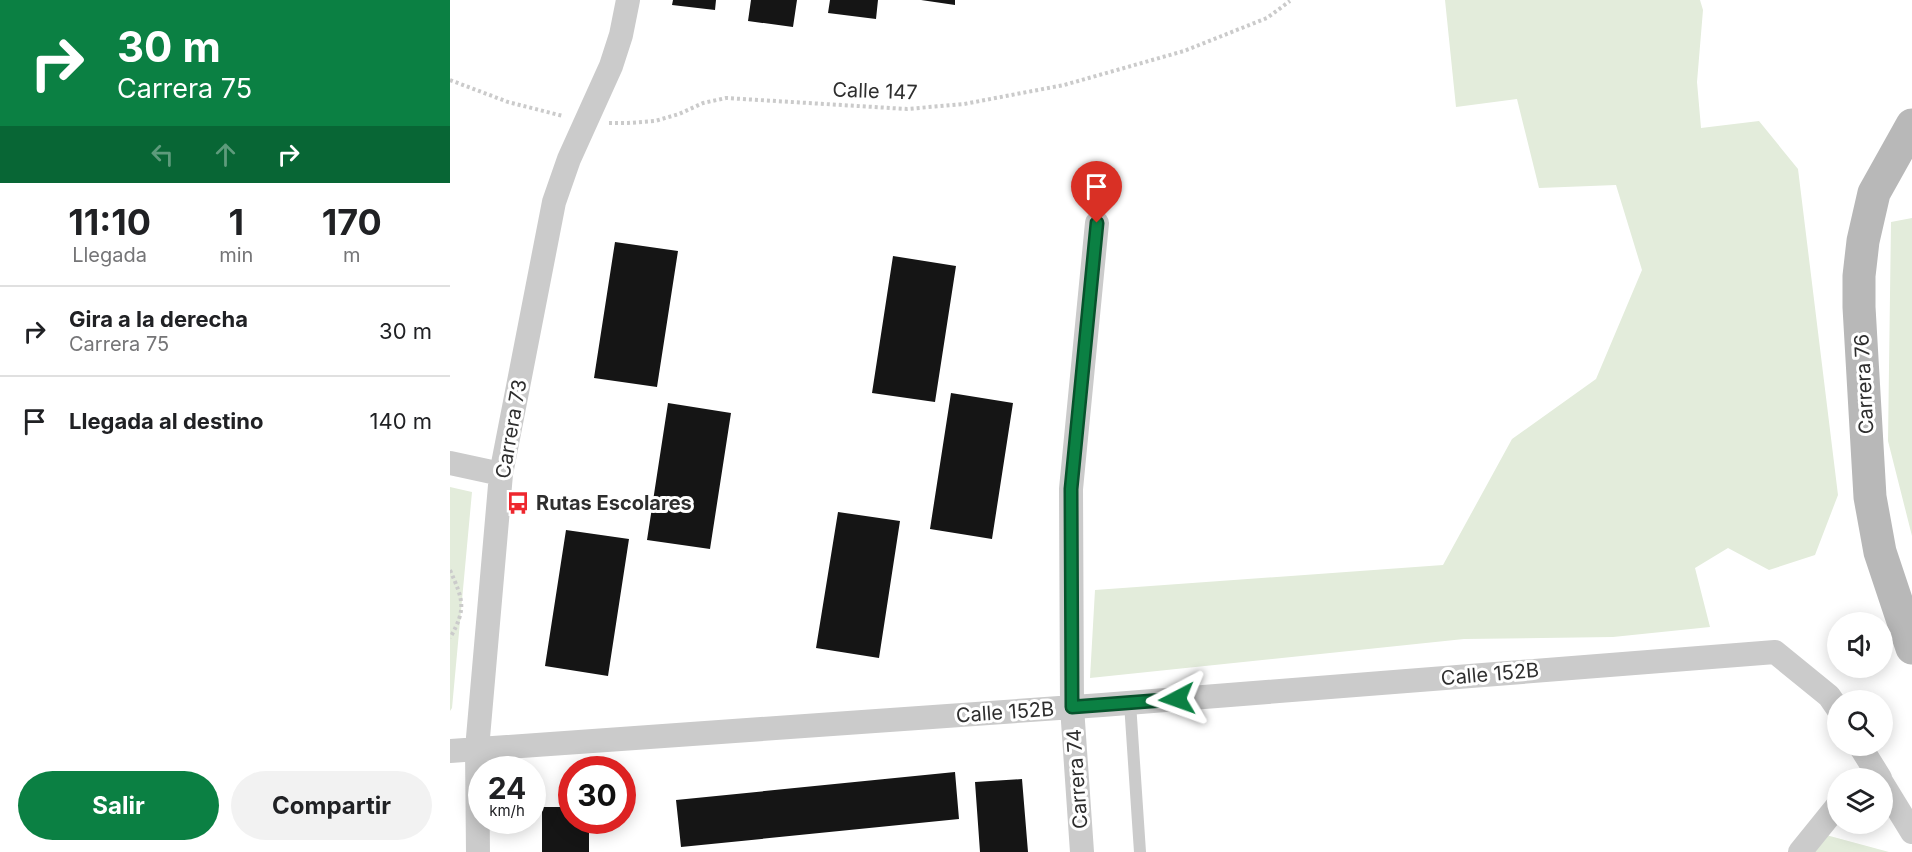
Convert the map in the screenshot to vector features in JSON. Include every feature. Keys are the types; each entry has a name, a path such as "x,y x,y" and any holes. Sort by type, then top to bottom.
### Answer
{"street":[{"name":"Carrera 73","path":"478,852 477,749 501,474 554,202 569,159 611,66 621,35 628,0"},
{"name":"Carrera 76","path":"1912,125 1874,193 1863,242 1859,276 1870,497 1880,552 1912,648"},
{"name":"Carrera 74","path":"1082,852 1072,707 1071,489 1097,223"},
{"path":"450,463 501,474"},
{"name":"Calle 152B","path":"450,751 1130,703 1775,652 1827,694"},
{"path":"1893,804 1912,832"},
{"path":"1800,852 1827,819"}],"lane":[{"path":"1130,703 1140,852"}],"path":[{"name":"Calle 147","path":"450,80 508,102 586,122 655,121 679,114 703,103 726,98 907,109 964,104 1064,85 1184,51 1267,18 1290,1"},
{"path":"450,570 461,595 462,612 450,638"}],"green space":[{"path":"1445,0 1700,0 1703,10 1697,82 1701,128 1759,121 1798,169 1838,495 1815,555 1769,570 1728,548 1695,568 1710,627 1613,637 1464,639 1090,678 1095,590 1443,565 1512,439 1596,379 1642,270 1616,185 1539,188 1517,99 1456,107"},
{"path":"1912,218 1912,536 1888,441 1891,222"},
{"path":"450,487 472,492 450,711"},
{"path":"1815,832 1889,852 1804,852"}],"building":[{"path":"673,0 716,0 715,10 672,5"},
{"path":"751,0 797,0 793,27 748,21"},
{"path":"830,0 878,0 876,19 828,13"},
{"path":"921,0 955,0 955,5"},
{"path":"615,242 678,251 657,387 594,378"},
{"path":"893,256 956,266 935,402 872,393"},
{"path":"951,393 1013,403 992,539 930,529"},
{"path":"668,403 731,413 710,549 647,540"},
{"path":"838,512 900,521 879,658 816,648"},
{"path":"566,530 629,539 608,676 545,666"},
{"path":"955,772 959,819 681,847 676,800"},
{"path":"1022,779 1028,852 980,852 975,782"},
{"path":"546,807 558,807 558,834 589,834 589,852 542,852 542,834 546,834"}],"place":[{"name":"Rutas Escolares","path":"518,503"}],"route":[{"path":"1097,223 1071,489 1072,707 1177,699"}]}
